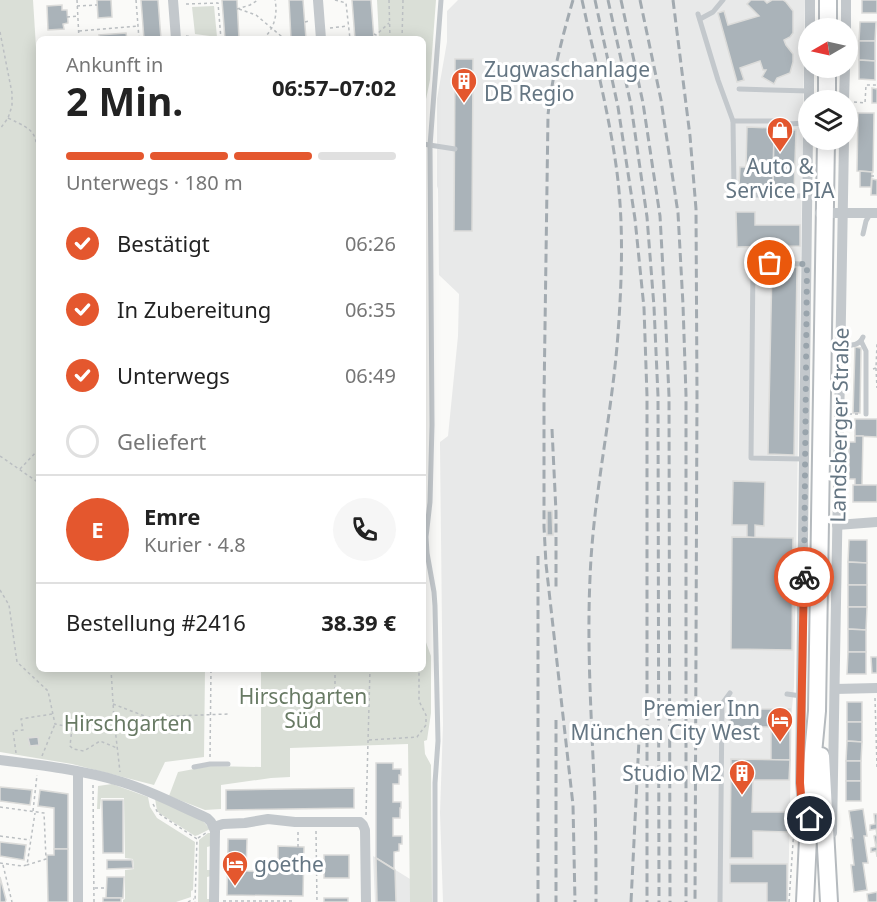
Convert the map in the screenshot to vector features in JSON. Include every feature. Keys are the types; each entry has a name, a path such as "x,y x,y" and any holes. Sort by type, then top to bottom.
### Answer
{"main road":[{"path":"828,0 828,18"},
{"name":"Landsberger Straße","path":"826,150 807,692 817,711 829,895"},
{"name":"Landsberger Straße","path":"805,902 811,775 817,711"}],"street":[{"path":"173,0 176,36"},
{"path":"318,0 321,34"},
{"path":"810,0 810,18"},
{"path":"846,0 846,18"},
{"name":"Landsberger Straße","path":"808,150 805,459 813,498"},
{"name":"Landsberger Straße","path":"826,854 833,831 844,150"},
{"path":"808,212 874,213"},
{"path":"837,525 877,522"},
{"path":"835,689 876,688"},
{"name":"Landsberger Straße","path":"807,692 800,783 802,806 810,819"},
{"path":"0,760 78,772 121,782 150,792 207,819 214,827 218,901"},
{"path":"78,772 78,902"},
{"path":"214,827 268,819 295,822 360,822 365,830 366,902"}],"lane":[{"path":"435,902 435,783 438,741 436,618 426,537 432,425 430,146 441,0"},
{"path":"723,0 713,12 699,17 733,121 734,189 738,194 747,195 808,196"},
{"path":"739,89 798,95"},
{"path":"733,121 798,123"},
{"path":"426,145 455,149"},
{"path":"863,234 866,221 874,213"},
{"path":"805,459 751,458 753,263 807,264"},
{"path":"840,345 853,345 862,339 866,351 866,414"},
{"path":"787,694 807,692"},
{"path":"720,902 722,704 730,693"},
{"path":"194,767 228,764"},
{"path":"807,884 818,882 829,895"}],"path":[{"path":"77,0 79,36"},
{"path":"136,0 139,34 144,34"},
{"path":"258,0 238,9 256,15 281,36"},
{"path":"266,36 272,29 277,8 275,0"},
{"path":"335,0 352,6"},
{"path":"349,0 346,5 350,36"},
{"path":"389,0 390,36"},
{"path":"402,36 403,0"},
{"path":"186,4 222,2"},
{"path":"218,3 221,36"},
{"path":"77,6 97,5"},
{"path":"136,6 142,6"},
{"path":"68,17 78,16"},
{"path":"305,22 309,21"},
{"path":"374,34 390,22"},
{"path":"79,31 138,26"},
{"path":"321,34 354,27"},
{"path":"112,28 113,34"},
{"path":"349,28 354,31"},
{"path":"0,32 12,93 12,105 0,129"},
{"path":"858,102 865,103 866,85 877,85"},
{"path":"8,117 30,128 36,139"},
{"path":"872,176 877,176"},
{"path":"877,344 877,388"},
{"path":"866,370 876,368"},
{"path":"839,414 866,414"},
{"path":"20,469 36,452"},
{"path":"0,456 36,481"},
{"path":"0,590 9,604 17,662 48,691 55,723 38,766 27,864"},
{"path":"111,672 121,782"},
{"path":"210,764 211,672"},
{"path":"335,672 335,697 370,697"},
{"path":"363,825 367,814 370,672"},
{"path":"368,740 417,737 426,725 426,715 419,701 420,672"},
{"path":"876,688 877,767"},
{"path":"113,704 147,717 228,714"},
{"path":"17,762 13,731 23,730 21,719 53,714"},
{"path":"55,723 76,728 114,719"},
{"path":"72,728 70,746 74,749 84,751 100,741 117,749"},
{"path":"93,776 94,902"},
{"path":"150,792 151,802 158,813 197,839 195,900 188,902"},
{"path":"0,807 44,813 46,859 22,866 1,863 12,902"},
{"path":"789,902 795,809"},
{"path":"316,822 317,902"},
{"path":"298,831 298,847"},
{"path":"0,836 31,840"},
{"path":"94,888 106,888"},
{"path":"218,901 291,901"}],"shaded area":[{"path":"458,0 805,0 805,18 798,18 798,78 804,78 804,90 798,90 798,150 803,150 794,687 788,902 443,902 440,813 443,725 440,442 448,436 458,336 459,294 439,275 437,99 447,42 447,11"},
{"path":"373,856 410,879 410,902 375,902"}],"green space":[{"name":"Hirschgarten","path":"0,0 33,0 36,47 36,672 205,672 204,757 165,762 154,785 72,764 0,752"},
{"path":"377,0 436,0 430,80 426,99 426,36 379,36"},
{"path":"214,6 217,36 195,34 192,7"},
{"name":"Hirschgarten Süd","path":"426,642 431,656 431,713 427,740 424,741 425,754 431,765 432,902 410,902 408,744 290,748 290,777 221,785 221,809 205,810 169,796 178,772 210,766 261,767 261,672 426,672"},
{"path":"112,784 148,797 150,807 157,818 195,842 191,897 176,902 123,902 125,899 125,870 134,869 133,859 125,858 124,798 101,798 100,809 97,809 98,786"},
{"path":"155,799 202,820 210,829 195,836 159,813"},
{"path":"211,833 211,846 207,847 207,870 211,870 211,876 207,877 207,899 211,899 211,902 198,902 199,840"}],"building":[{"path":"97,0 111,0 112,17 98,18"},
{"path":"141,0 158,0 161,36 144,36"},
{"path":"222,0 237,0 239,36 225,36"},
{"path":"289,0 303,0 306,36 291,36"},
{"path":"352,0 371,0 374,36 355,36"},
{"path":"751,0 764,0 767,3 772,0 783,0 793,11 793,33 784,40 793,54 793,62 790,73 777,78 774,84 762,77 766,70 763,70 760,61 740,68 744,80 737,82 718,13 724,11 728,25 759,16 747,4"},
{"path":"862,0 877,0 877,13 862,13"},
{"path":"62,5 62,10 67,10 68,23 63,24 64,29 48,30 47,6"},
{"path":"860,22 876,22 875,41 859,41"},
{"path":"126,33 126,36 99,36"},
{"path":"859,41 875,41 875,61 859,60"},
{"name":"Zugwaschanlage DB Regio","path":"455,59 473,59 472,231 454,231"},
{"path":"859,60 875,61 875,80 859,79"},
{"path":"872,88 877,89 877,103 872,103"},
{"path":"858,113 874,113 873,172 857,171"},
{"path":"747,127 774,128 773,186 739,185 740,167 746,167"},
{"path":"774,129 796,130 794,193 773,192"},
{"path":"860,171 872,172 871,187 860,187"},
{"path":"872,179 877,180 877,195 871,195"},
{"path":"736,212 755,212 755,225 800,225 800,246 737,247"},
{"path":"772,267 797,267 794,455 768,454"},
{"path":"855,347 861,348 860,413 853,413"},
{"path":"855,419 877,419 877,437 855,436"},
{"path":"855,436 863,436 862,485 855,485 855,479 849,479 849,442 855,442"},
{"path":"733,481 765,482 764,526 755,525 755,538 747,537 747,525 732,525"},
{"path":"853,485 877,485 877,502 853,502"},
{"path":"547,511 552,511 553,535 547,535"},
{"path":"732,537 793,538 792,650 731,649"},
{"path":"849,540 867,540 867,563 848,562"},
{"path":"848,562 867,563 867,585 848,585"},
{"path":"848,585 867,585 867,607 848,607"},
{"path":"848,607 867,607 866,630 848,629"},
{"path":"848,629 866,630 866,652 848,652"},
{"path":"848,652 866,652 866,674 847,674"},
{"path":"871,657 877,657 877,673 872,673"},
{"path":"847,702 862,702 862,722 847,722"},
{"name":"Premier Inn München City West","path":"730,709 790,709 790,760 771,760 771,727 730,727"},
{"path":"847,722 862,722 862,742 847,741"},
{"path":"38,737 39,745 30,746 28,738"},
{"path":"847,741 862,742 861,761 846,761"},
{"name":"Studio M2","path":"731,759 790,760 789,780 753,780 752,812 788,812 788,832 753,831 753,858 730,858"},
{"path":"846,761 861,761 861,781 846,781"},
{"path":"376,763 393,763 393,769 401,769 399,784 393,784 393,802 401,802 401,808 400,818 393,818 393,836 402,836 399,851 394,852 394,869 376,858"},
{"path":"846,781 861,781 861,801 846,801"},
{"path":"0,787 32,790 30,805 0,801"},
{"path":"354,788 354,808 226,810 226,790"},
{"path":"40,790 68,794 68,849 54,849 54,808 38,806"},
{"path":"102,800 123,800 123,853 103,853"},
{"path":"863,809 868,863 863,863 867,890 854,892 851,865 854,865 851,838 853,838 849,811"},
{"path":"874,814 877,814 877,835 876,829 870,830 870,825 875,824"},
{"path":"877,835 877,857 876,851 871,852 871,848 876,847 874,836"},
{"path":"228,839 247,839 246,871 278,872 278,846 304,847 303,896 227,895"},
{"path":"0,842 26,845 24,860 0,856"},
{"path":"54,849 68,849 68,902 48,902 47,855 54,855"},
{"path":"324,855 349,855 349,878 324,878"},
{"path":"376,858 395,870 396,902 377,902"},
{"path":"107,860 132,860 133,868 107,869"},
{"path":"730,864 787,864 787,902 767,902 767,883 730,883"},
{"path":"0,877 6,900 5,902 0,902"},
{"path":"107,877 124,877 123,898 106,898"},
{"path":"877,892 877,902 868,902 867,894"},
{"path":"103,898 121,898 121,902 103,902"},
{"path":"324,898 348,898 348,902 324,902"}],"railway":[{"path":"573,0 558,57 548,115 544,527 546,564 573,805 575,902"},
{"path":"582,0 613,144 619,186 621,228 618,334 595,517 589,603 596,902"},
{"path":"595,0 618,107 635,219 644,308 647,396 647,902"},
{"path":"608,0 631,105 647,217 654,307 658,396 659,902"},
{"path":"621,0 643,103 660,216 665,306 669,396 670,902"},
{"path":"640,0 661,100 678,213 683,305 686,395 686,902"},
{"path":"673,0 690,136 696,209 695,902"},
{"path":"552,429 556,512 556,588"},
{"path":"538,556 538,902"},
{"path":"556,720 556,902"},
{"path":"631,902 639,740"}],"way so far":[{"path":"770,263 807,264 804,577"}],"place":[{"name":"Zugwaschanlage DB Regio","path":"464,104"},
{"name":"Auto & Service PIA","path":"780,153"},
{"name":"Premier Inn München City West","path":"780,743"},
{"name":"Studio M2","path":"742,796"},
{"name":"goethe","path":"235,887"}],"route":[{"path":"804,577 800,783 802,806 810,819"}]}
